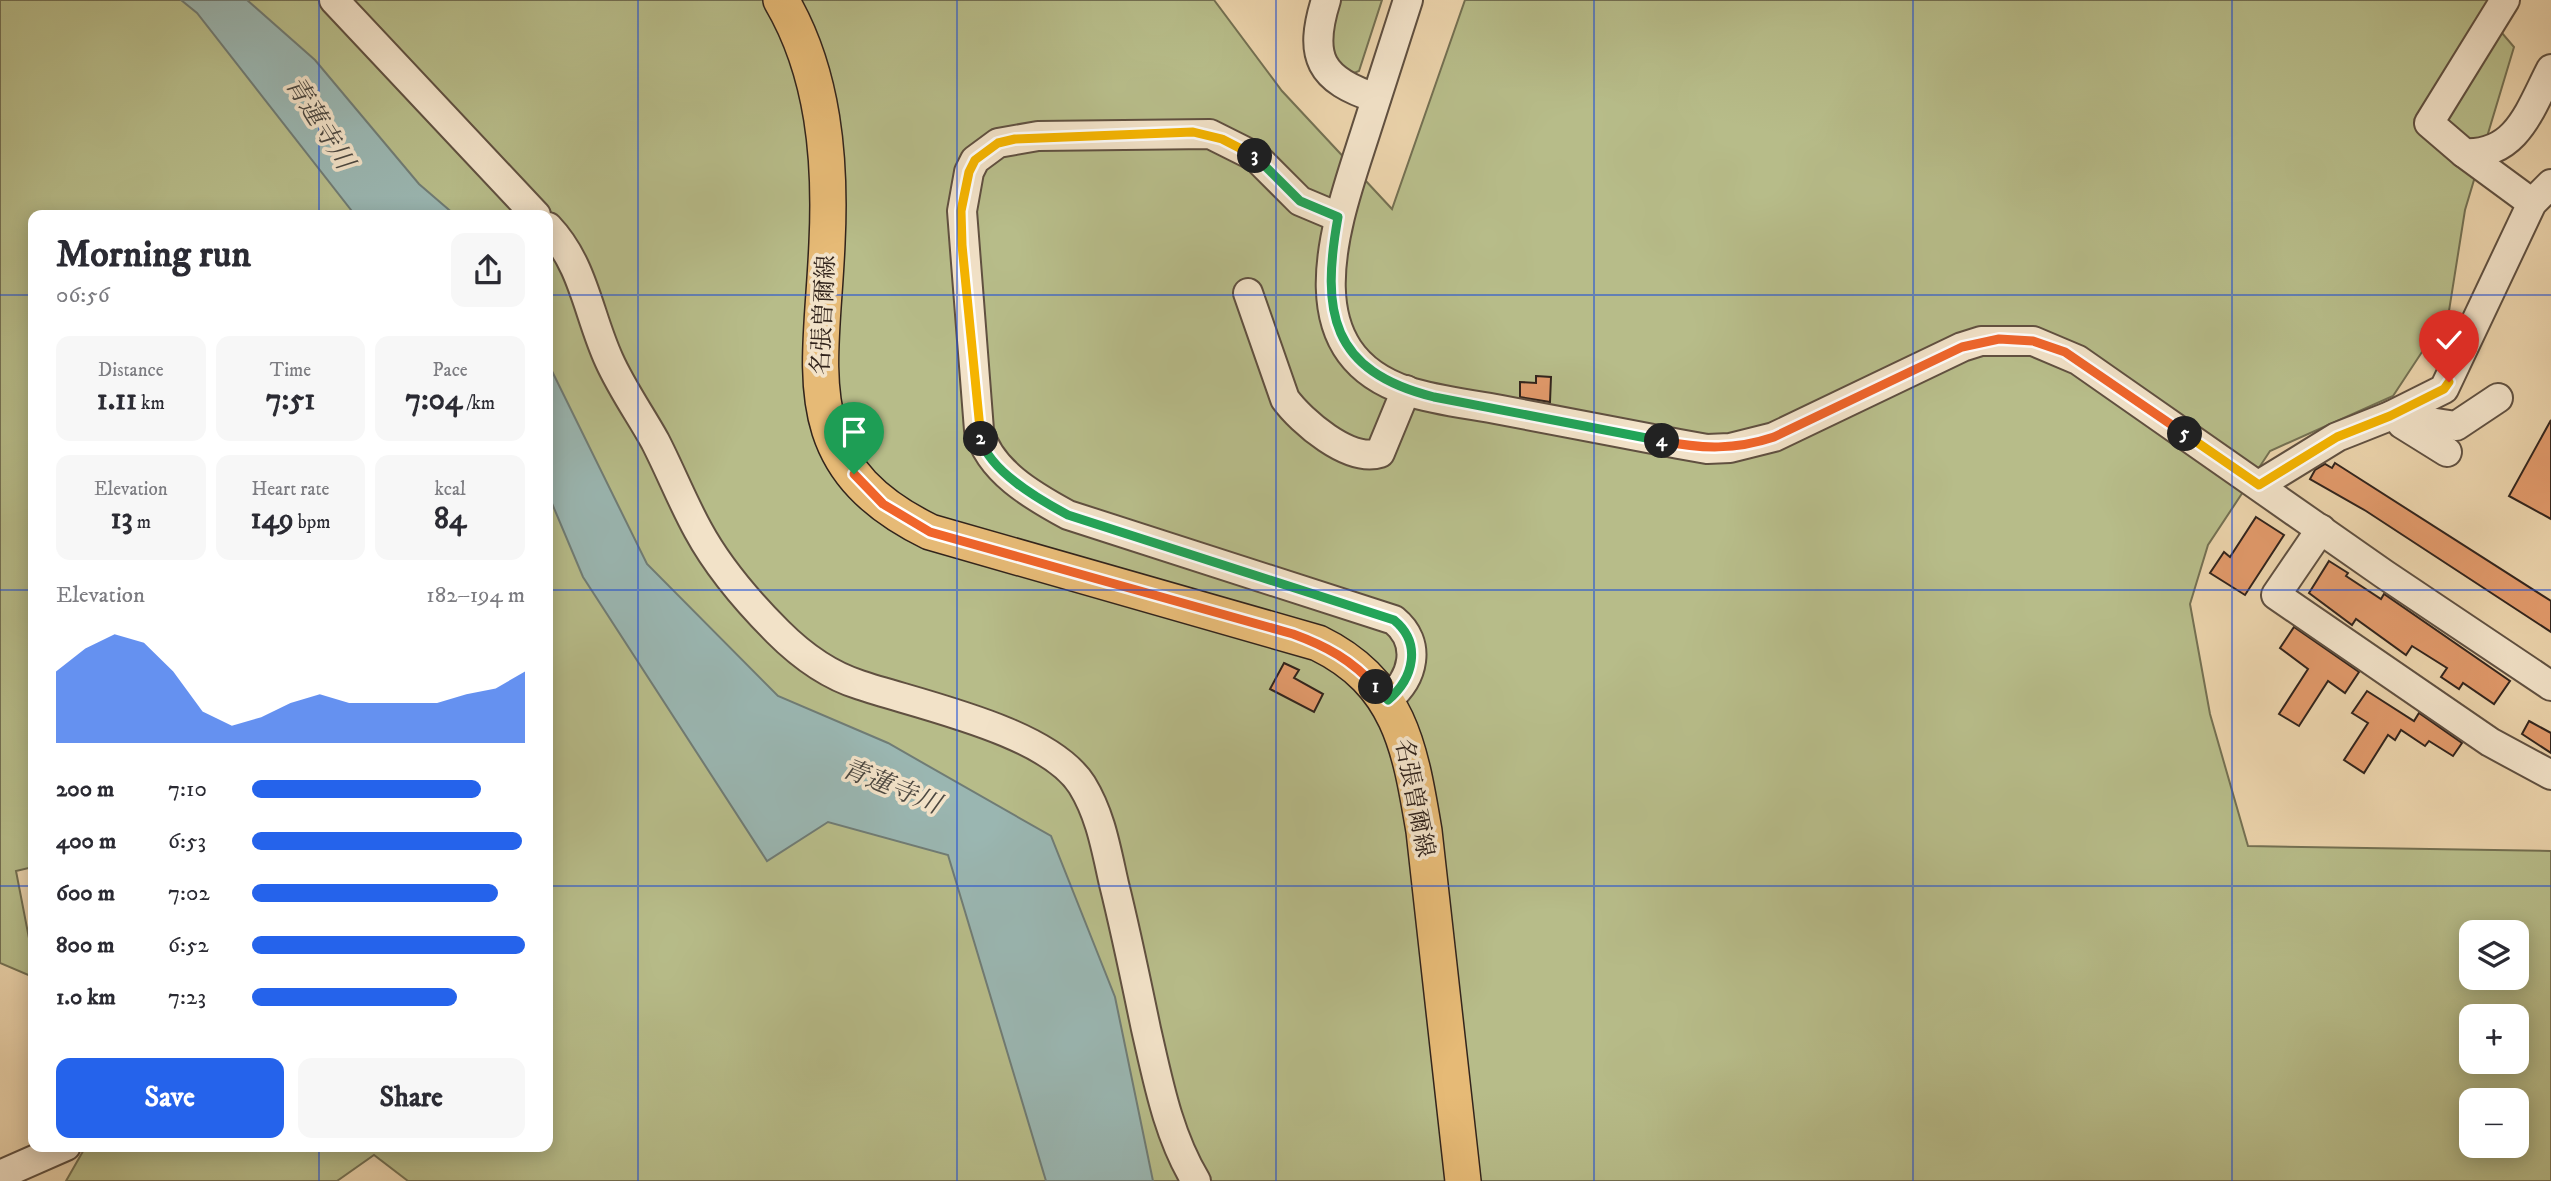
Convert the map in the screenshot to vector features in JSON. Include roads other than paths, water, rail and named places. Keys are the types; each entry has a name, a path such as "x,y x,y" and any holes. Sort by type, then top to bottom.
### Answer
{"main road":[{"name":"名張曽爾線","path":"781,0 801,39 811,68 824,128 827,242 818,376 826,421 854,474 883,504 930,532 1318,643 1360,668 1388,700 1400,727 1415,776 1424,831 1463,1181"}],"street":[{"path":"334,0 531,210"},
{"path":"1326,0 1317,39 1324,67 1346,88 1376,98"},
{"path":"1408,0 1338,217 1330,280 1330,304 1336,326 1360,361 1376,374 1406,390 1679,444 1730,448 1774,437 1962,347 1999,339 2033,341 2078,360 2551,686"},
{"path":"2259,485 2337,437 2390,416 2444,389 2542,194 2464,153 2429,123 2505,0"},
{"path":"2464,153 2491,151 2507,142 2519,128 2551,69"},
{"path":"1338,217 1300,201 1256,158 1210,134 1038,136 1015,139 991,147 975,160 969,172 961,211 979,430 988,456 999,467 1033,495 1068,515 1394,620 1408,636 1412,657 1409,674 1398,691 1388,700"},
{"path":"553,232 561,240 580,276 607,356 624,392 665,460 697,529 746,597 779,633 808,659 860,685 968,720 1044,750 1065,764 1082,784 1102,828 1160,1094 1181,1151 1196,1181"},
{"path":"1248,293 1285,399 1295,414 1323,435 1365,454 1380,453 1406,390"},
{"path":"2390,416 2456,426 2498,398"},
{"path":"2390,416 2447,452"},
{"path":"2321,529 2276,595 2490,742 2551,775"},
{"path":"0,1175 52,1152"}],"water":[{"name":"青蓮寺川","path":"181,0 247,0 315,60 419,184 449,210 351,210 197,13"},
{"name":"青蓮寺川","path":"553,373 647,564 778,696 888,743 1051,836 1115,997 1153,1181 1046,1181 948,855 828,822 767,861 583,577 553,506"}]}
